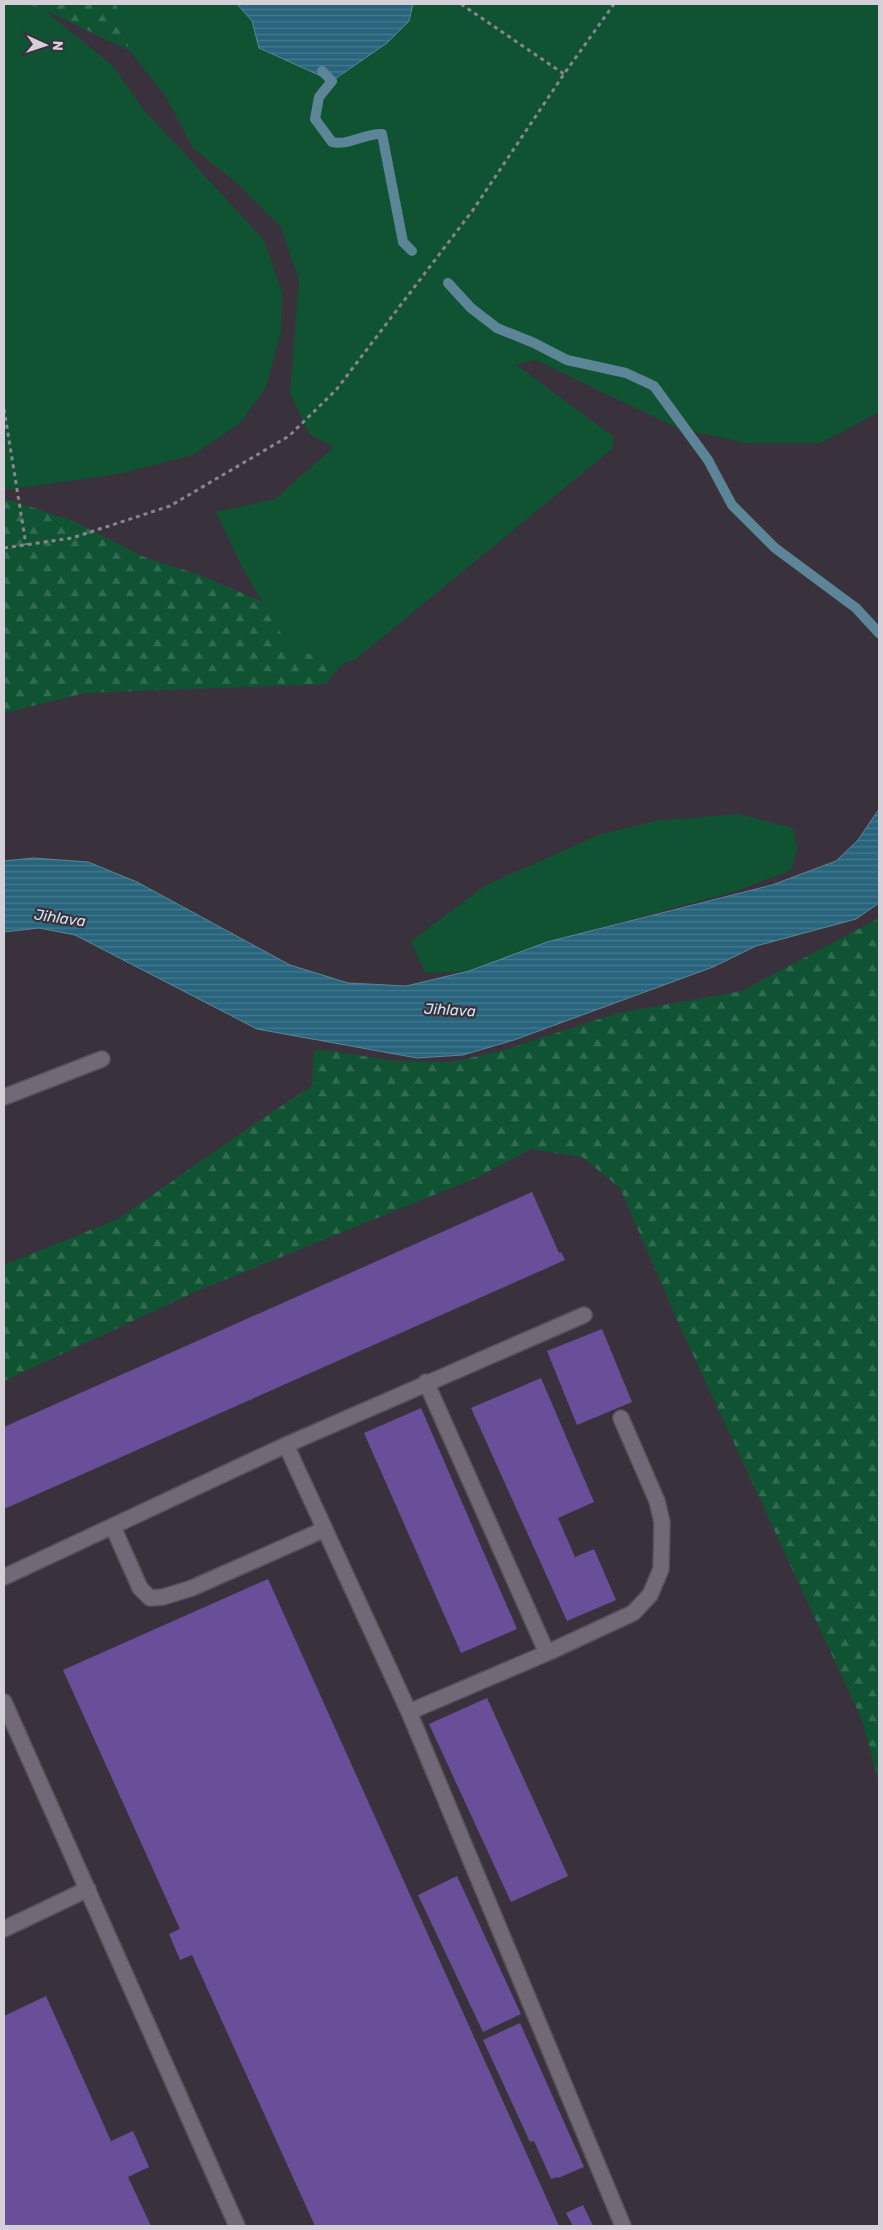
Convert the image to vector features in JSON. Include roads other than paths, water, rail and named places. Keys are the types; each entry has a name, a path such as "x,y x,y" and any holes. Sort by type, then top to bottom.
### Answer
{"lane":[{"path":"4,1097 102,1059"},
{"path":"4,1577 286,1444 584,1314"},
{"path":"426,1382 547,1653"},
{"path":"409,1712 547,1653 633,1613 650,1595 661,1569 662,1522 657,1501 621,1418"},
{"path":"286,1444 323,1530 409,1712 623,2226"},
{"path":"113,1527 140,1588 150,1598 163,1597 192,1588 323,1530"},
{"path":"4,1702 237,2226"},
{"path":"4,1929 88,1889"}],"water":[{"path":"237,4 413,4 409,21 387,43 332,81 259,48 252,21"},
{"name":"Jihlava","path":"879,809 879,903 856,919 756,946 713,967 514,1040 463,1055 417,1058 257,1029 75,935 39,928 4,932 4,861 33,858 88,862 137,882 290,965 348,983 406,986 469,971 547,942 772,885 836,861 858,840"}],"waterway":[{"path":"322,71 332,81 319,97 315,119 332,142 338,143 369,135 382,134 403,242 412,251"},
{"path":"448,283 471,308 497,328 534,343 567,360 626,373 654,386 708,460 732,505 775,548 856,608 879,633"}]}
